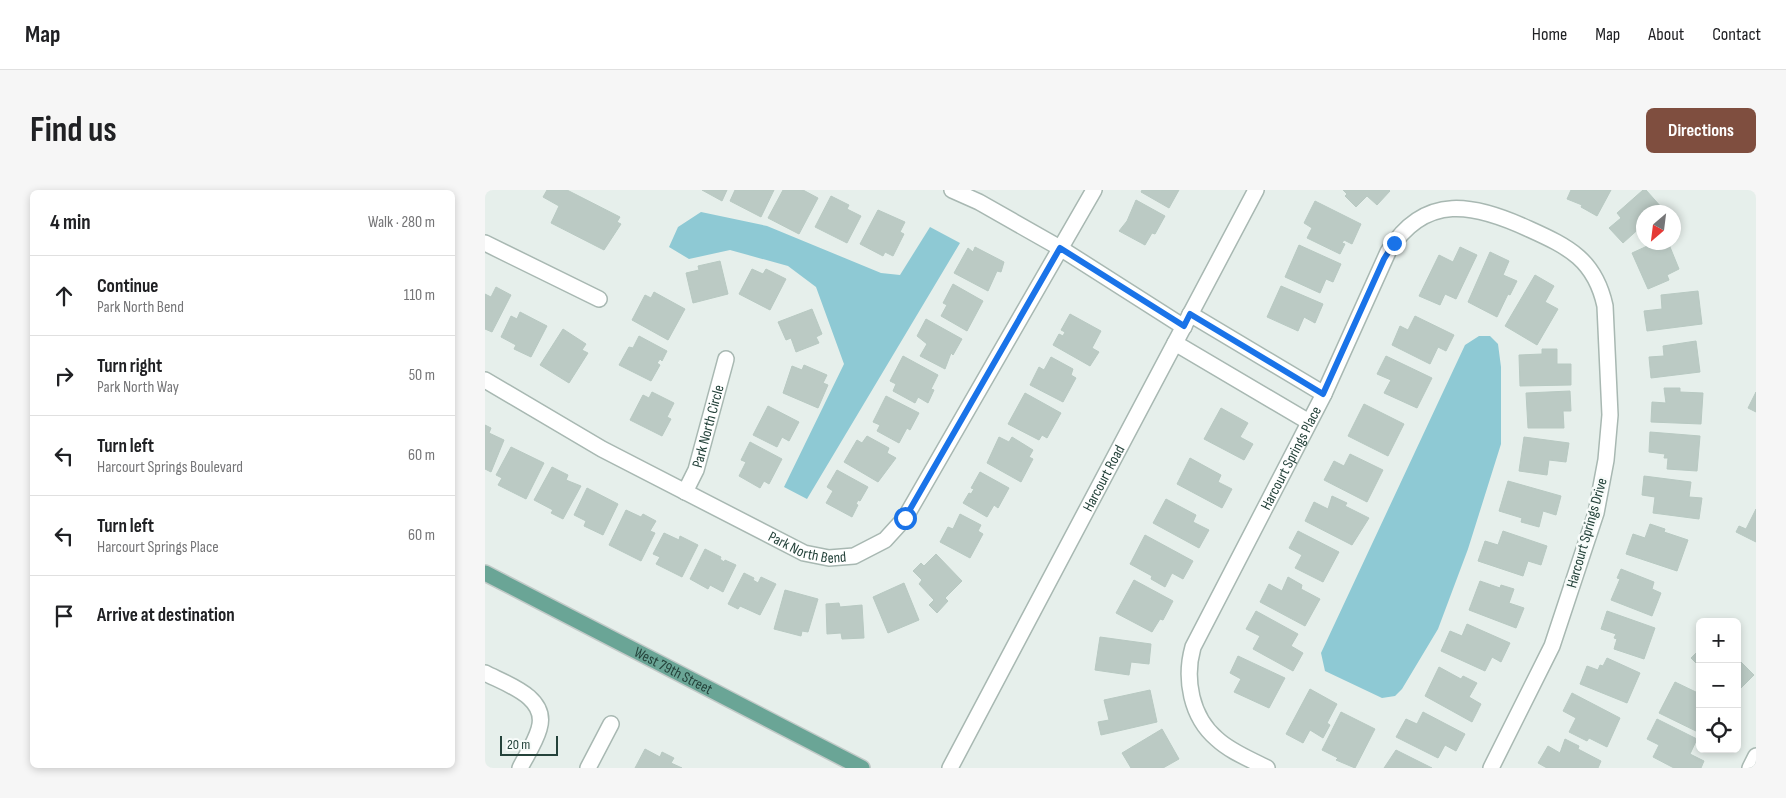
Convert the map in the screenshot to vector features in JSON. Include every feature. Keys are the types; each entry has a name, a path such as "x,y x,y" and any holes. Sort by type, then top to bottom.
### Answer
{"main road":[{"name":"West 79th Street","path":"485,573 862,768"}],"street":[{"path":"952,190 979,202 1187,320 1323,394"},
{"name":"Park North Bend","path":"485,380 602,449 804,553 829,558 854,556 880,544 897,530 905,518 1094,190"},
{"name":"Harcourt Road","path":"950,768 1256,190"},
{"name":"Harcourt Springs Place","path":"1267,768 1218,741 1203,723 1193,701 1189,667 1196,640 1309,422 1384,259 1399,236 1421,219 1446,210 1474,208 1501,216"},
{"name":"Harcourt Springs Drive","path":"1491,768 1538,678 1559,627 1596,513 1606,460 1610,415 1605,306 1601,289 1593,273 1568,248 1501,216"},
{"path":"485,243 599,299"},
{"path":"1175,343 1309,422"},
{"name":"Park North Circle","path":"685,492 696,470 725,359"},
{"path":"485,674 528,696 539,711 539,729 520,768"},
{"path":"588,768 611,724"},
{"path":"1750,768 1756,756"}],"water":[{"path":"701,212 767,226 881,273 900,275 930,227 960,243 807,499 784,487 844,364 816,287 788,266 730,250 689,259 669,247 678,227"},
{"path":"1479,336 1490,336 1498,344 1501,367 1501,444 1468,549 1438,629 1402,689 1395,696 1382,698 1325,671 1321,653 1465,345"}],"building":[{"path":"547,190 567,190 620,217 617,222 621,224 604,250 551,223 559,206 543,197"},
{"path":"702,190 727,190 722,201"},
{"path":"735,190 774,190 761,217 730,201"},
{"path":"783,190 803,190 818,198 799,234 768,218"},
{"path":"1142,190 1179,190 1169,208 1141,192"},
{"path":"1343,190 1390,191 1377,205 1367,196 1356,207 1345,196 1347,194"},
{"path":"1571,190 1611,190 1597,216 1581,207 1582,205 1567,199"},
{"path":"1643,190 1646,190 1659,205 1636,205 1636,231 1623,243 1609,228 1621,218 1617,213"},
{"path":"831,196 849,205 847,209 861,216 847,243 815,227"},
{"path":"1136,200 1165,216 1155,234 1152,233 1145,245 1119,231 1127,221"},
{"path":"1315,201 1361,224 1352,244 1344,240 1342,243 1345,244 1340,254 1307,238 1312,228 1304,223"},
{"path":"878,210 905,222 900,232 904,234 893,256 885,252 883,256 860,244"},
{"path":"1299,245 1341,264 1333,282 1326,279 1320,293 1285,277"},
{"path":"975,247 1004,262 1001,272 997,271 988,291 954,273 968,248 973,252"},
{"path":"1460,247 1477,255 1456,299 1445,294 1440,305 1419,296 1439,255 1453,262"},
{"path":"1639,250 1671,250 1679,269 1667,275 1669,280 1648,289 1632,253"},
{"path":"1490,252 1509,261 1503,275 1517,281 1510,295 1508,294 1497,317 1468,302"},
{"path":"720,261 728,294 693,303 686,273 699,270 698,266"},
{"path":"752,269 763,274 766,269 786,279 770,310 739,294"},
{"path":"1535,275 1554,286 1545,302 1558,309 1537,345 1505,326"},
{"path":"953,284 983,301 967,331 941,316 947,305 943,303"},
{"path":"1281,286 1323,304 1315,323 1304,317 1298,331 1267,317"},
{"path":"496,287 511,295 492,332 485,329 485,294 491,297"},
{"path":"1698,291 1702,324 1647,331 1644,311 1662,309 1661,295"},
{"path":"654,292 685,309 668,340 632,320 645,295 651,298"},
{"path":"812,309 822,334 816,337 819,343 796,352 791,338 786,340 778,322"},
{"path":"520,312 547,326 531,357 514,349 516,345 501,337 511,316 517,319"},
{"path":"1070,314 1101,331 1092,348 1099,352 1090,366 1053,345 1059,334 1063,336 1065,332 1061,330"},
{"path":"1415,316 1454,335 1446,351 1438,347 1430,364 1392,345 1400,326 1408,330"},
{"path":"926,319 962,339 953,355 951,353 945,369 920,356 927,344 917,336"},
{"path":"563,329 586,344 582,350 588,353 569,383 540,365"},
{"path":"639,336 667,351 662,361 660,359 657,363 660,365 651,381 619,365 629,347 633,348"},
{"path":"1696,341 1700,372 1651,378 1649,357 1664,356 1663,346"},
{"path":"1542,349 1557,349 1557,364 1571,364 1571,385 1520,386 1519,355 1542,354"},
{"path":"903,356 938,375 931,389 934,390 928,403 918,397 915,403 893,391 896,384 890,381"},
{"path":"1386,356 1432,378 1417,408 1384,393 1391,380 1377,374"},
{"path":"1051,357 1073,369 1071,375 1076,378 1063,402 1030,385 1039,367 1044,370"},
{"path":"804,365 827,375 823,383 828,385 818,408 783,393 792,366 802,370"},
{"path":"1664,388 1680,388 1680,392 1703,393 1701,424 1651,422 1652,402 1666,403"},
{"path":"1570,391 1571,411 1563,411 1564,428 1528,428 1526,393"},
{"path":"652,392 674,403 667,417 671,419 662,436 630,420 643,395 649,398"},
{"path":"1756,392 1756,412 1748,408"},
{"path":"1025,393 1061,413 1047,438 1042,435 1039,440 1008,424"},
{"path":"886,396 919,413 910,430 907,428 899,443 877,431 880,425 873,422"},
{"path":"1364,404 1404,424 1388,456 1348,436"},
{"path":"768,406 799,422 789,441 782,437 777,447 753,435"},
{"path":"1221,408 1248,423 1240,437 1253,444 1244,460 1204,439"},
{"path":"485,425 491,428 489,433 504,440 491,472 485,469"},
{"path":"1650,432 1700,436 1697,471 1667,469 1668,458 1664,458 1665,454 1649,452"},
{"path":"867,436 889,448 887,453 896,458 878,482 844,462 857,440 862,443"},
{"path":"999,437 1009,442 1012,437 1033,450 1029,457 1033,459 1021,482 987,463"},
{"path":"1524,437 1569,443 1566,462 1549,460 1547,475 1519,471"},
{"path":"750,442 782,459 769,484 764,481 760,488 739,476 746,462 741,460"},
{"path":"511,447 544,463 526,499 498,485 502,478 496,475"},
{"path":"1350,454 1383,470 1367,502 1324,480 1334,461 1344,466"},
{"path":"1190,458 1221,475 1218,482 1232,489 1222,508 1177,484"},
{"path":"552,467 568,475 566,480 581,486 563,519 551,513 553,510 534,500"},
{"path":"837,470 868,487 860,501 858,500 856,504 858,505 852,517 826,503 833,491 827,487"},
{"path":"980,472 1009,488 998,508 994,505 987,517 963,503 974,489 971,488"},
{"path":"1644,476 1691,482 1689,497 1702,498 1699,519 1653,513 1655,497 1642,495"},
{"path":"1508,481 1561,496 1556,515 1543,511 1539,527 1521,522 1522,518 1499,511"},
{"path":"587,488 618,504 603,535 584,526 586,521 574,515"},
{"path":"1332,496 1347,503 1345,506 1369,518 1352,545 1305,521 1314,502 1328,509"},
{"path":"1166,499 1196,515 1193,522 1209,530 1199,548 1153,523"},
{"path":"1756,509 1756,542 1736,532 1739,526 1746,529"},
{"path":"626,510 641,517 643,514 656,521 650,531 655,533 641,561 609,545"},
{"path":"960,514 981,525 978,531 983,534 970,558 940,542 948,527 953,529"},
{"path":"1650,524 1665,529 1664,532 1688,540 1677,571 1626,554 1633,534 1645,538"},
{"path":"1298,531 1339,552 1323,582 1295,568 1302,555 1289,548"},
{"path":"1503,531 1547,546 1541,565 1528,561 1523,576 1478,561 1485,541 1498,545"},
{"path":"664,533 679,540 680,536 698,545 682,577 656,564 660,557 653,554"},
{"path":"1145,535 1193,561 1183,579 1172,573 1165,587 1151,579 1152,576 1130,564"},
{"path":"705,549 721,557 720,559 724,562 725,560 736,565 723,592 710,585 708,589 690,579"},
{"path":"936,554 962,581 945,598 948,601 937,613 929,605 934,600 919,584 922,580 913,571 921,563 924,566"},
{"path":"1621,569 1654,582 1652,589 1661,593 1652,616 1611,600 1620,579 1617,578"},
{"path":"744,573 754,578 753,580 758,583 761,577 776,584 760,615 740,606 738,609 728,604"},
{"path":"1288,577 1302,585 1301,589 1320,599 1305,626 1260,602 1269,584 1282,591"},
{"path":"1134,580 1173,601 1163,620 1160,619 1152,632 1116,613"},
{"path":"1480,581 1500,588 1501,585 1514,589 1509,603 1524,608 1516,628 1469,610"},
{"path":"904,583 919,620 888,633 873,597"},
{"path":"785,590 818,599 808,632 802,631 801,636 774,629"},
{"path":"839,603 840,607 862,605 864,638 842,639 841,633 827,634 826,604"},
{"path":"1256,611 1298,634 1291,646 1303,653 1293,671 1253,649 1260,636 1246,629"},
{"path":"1607,611 1655,628 1644,659 1614,649 1617,639 1614,638 1616,634 1601,629"},
{"path":"1467,624 1510,643 1501,662 1492,657 1485,671 1441,651 1450,631 1462,636"},
{"path":"1100,637 1151,644 1149,664 1131,662 1129,675 1095,670"},
{"path":"1696,653 1696,663 1691,658"},
{"path":"1238,656 1285,678 1269,708 1234,692 1241,679 1230,673"},
{"path":"1607,658 1640,673 1627,703 1580,684 1587,666 1598,670 1600,665 1603,666"},
{"path":"1741,662 1754,675 1741,688"},
{"path":"1439,667 1461,679 1463,676 1477,683 1469,697 1481,704 1472,722 1425,696"},
{"path":"1675,682 1696,692 1696,731 1659,713"},
{"path":"1310,689 1337,704 1327,723 1330,725 1323,738 1310,730 1303,743 1286,734"},
{"path":"1150,690 1157,722 1101,735 1098,722 1109,720 1104,700"},
{"path":"1572,693 1620,718 1607,747 1589,738 1587,741 1569,732 1576,718 1563,711"},
{"path":"1341,712 1375,729 1355,768 1336,760 1338,758 1322,750"},
{"path":"1423,712 1465,734 1456,751 1445,745 1438,758 1396,737 1406,719 1417,724"},
{"path":"1657,719 1696,738 1690,754 1704,761 1701,768 1674,768 1653,757 1659,745 1647,739"},
{"path":"1162,729 1179,759 1163,768 1131,768 1122,753"},
{"path":"1565,739 1579,746 1578,749 1601,761 1598,768 1547,768 1538,763 1548,746 1560,753"},
{"path":"645,749 660,757 662,752 674,758 671,763 682,768 635,768"},
{"path":"1396,750 1432,768 1384,768"}],"route":[{"path":"905,518 1060,248 1184,326 1190,314 1323,394 1384,259 1394,243"}]}
